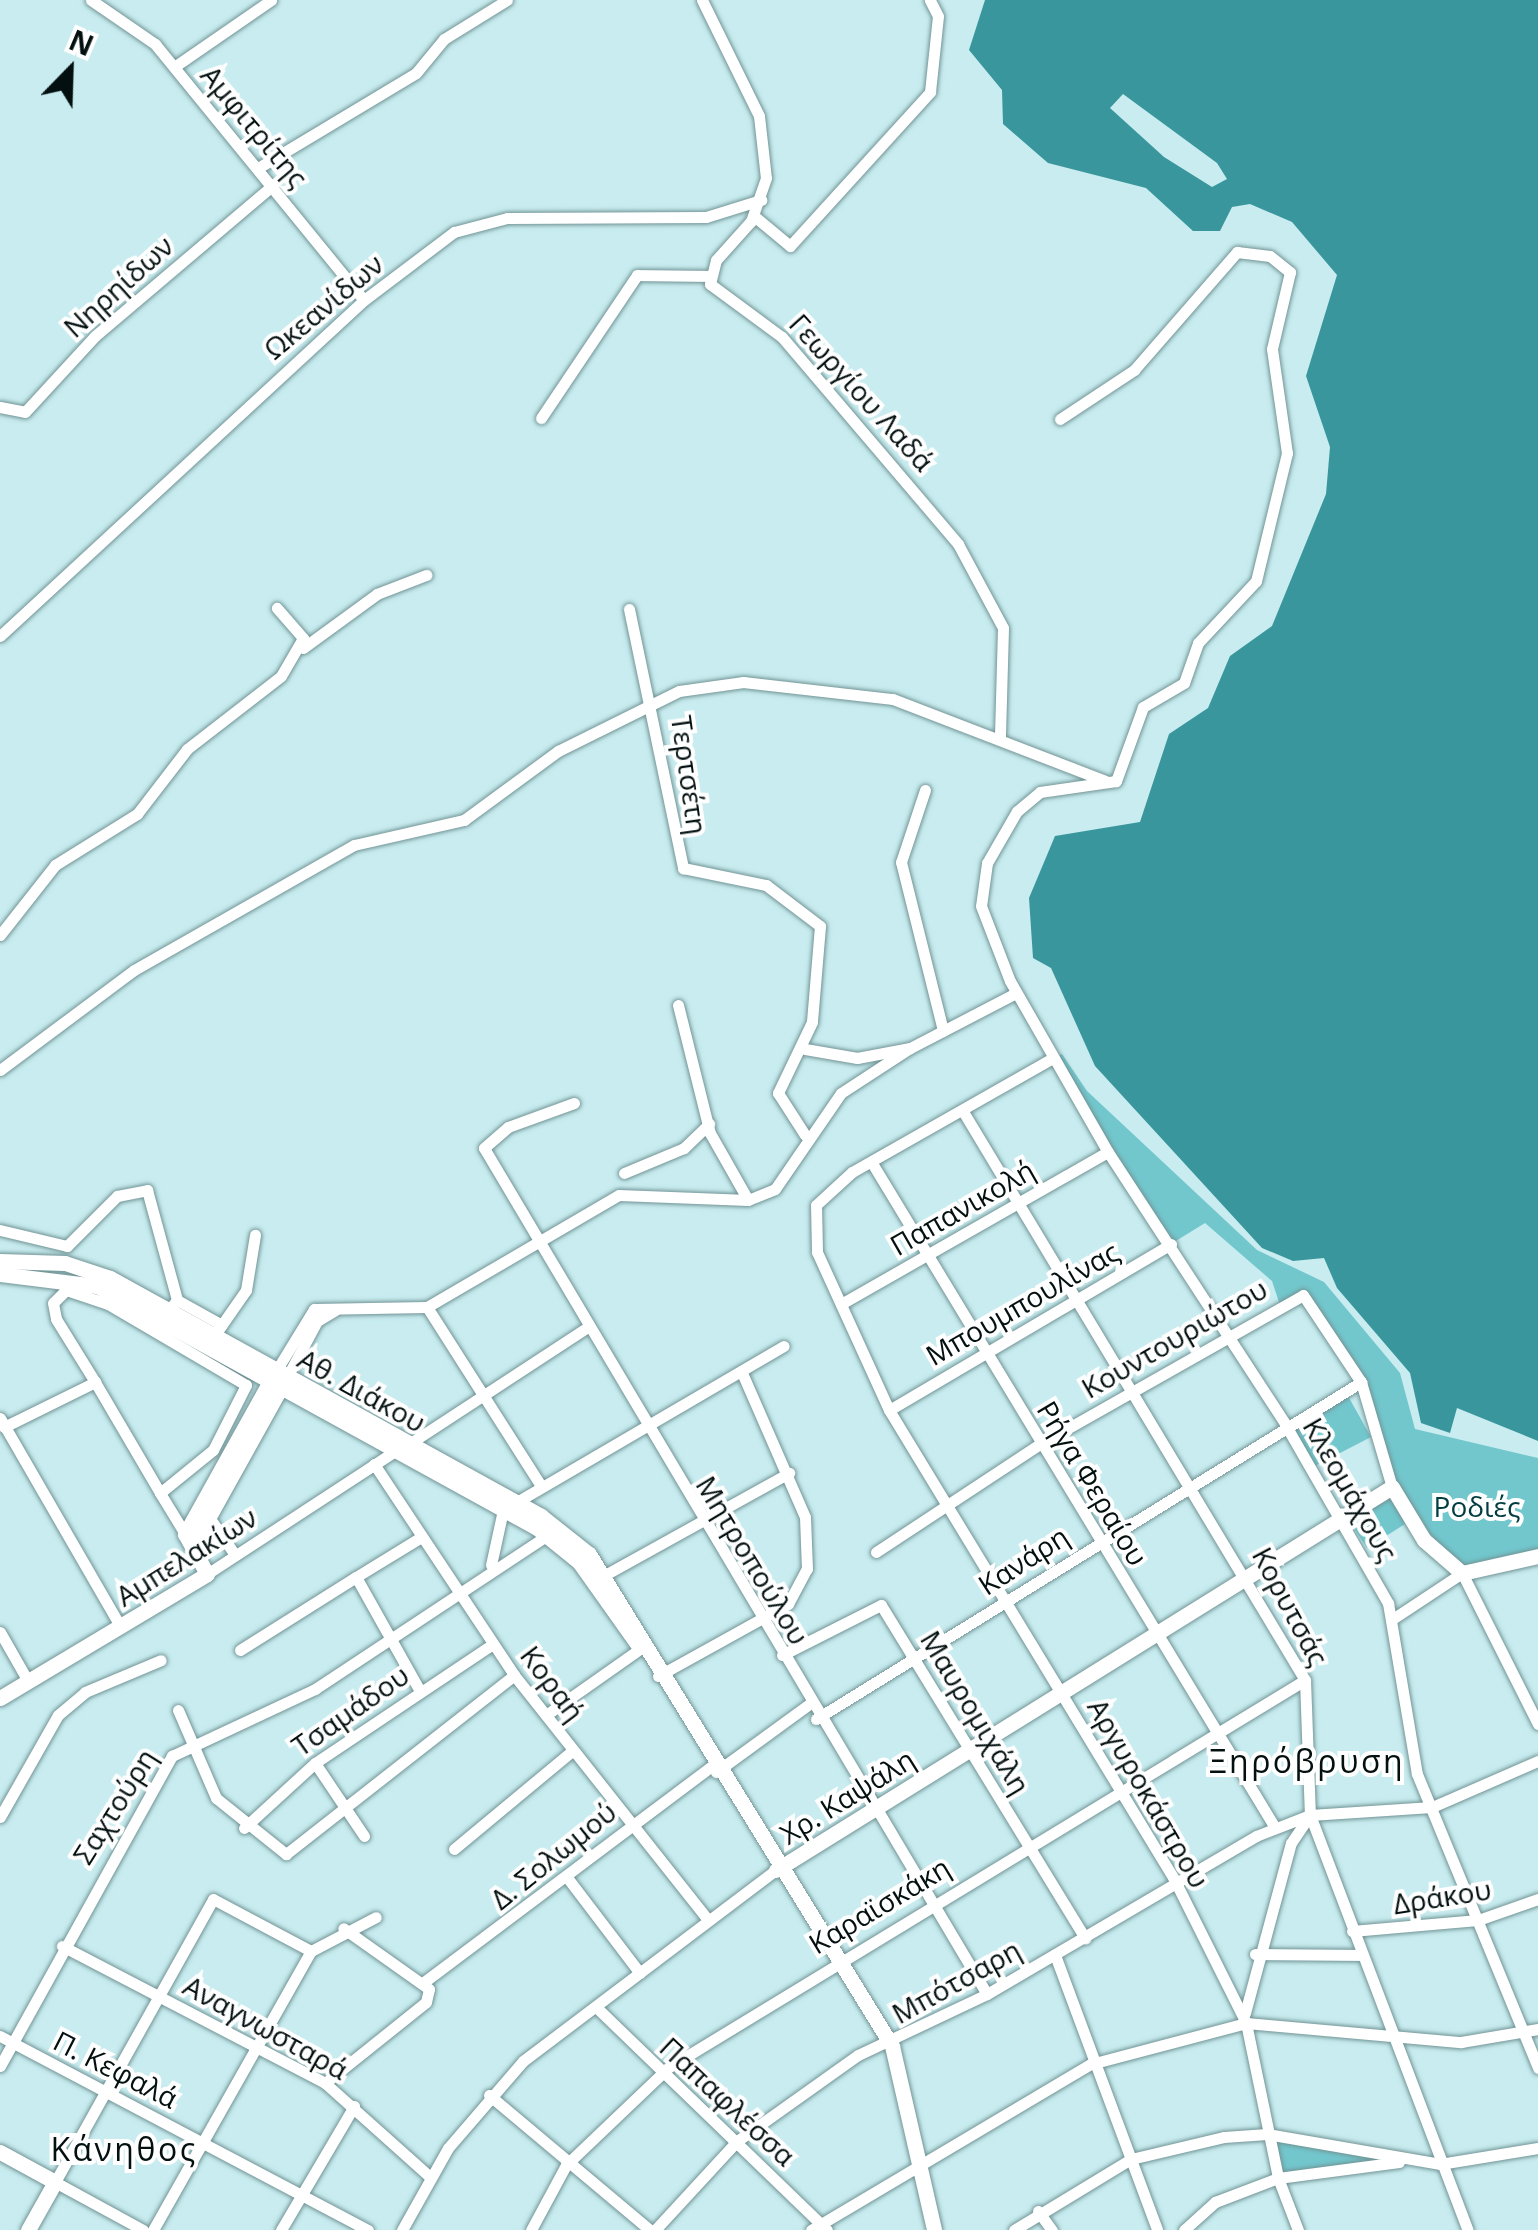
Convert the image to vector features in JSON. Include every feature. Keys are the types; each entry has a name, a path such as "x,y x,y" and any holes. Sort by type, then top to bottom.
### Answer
{"street":[{"name":"Αμφιτρίτης","path":"91,0 174,67 364,300"},
{"path":"174,67 270,0"},
{"path":"258,168 416,73 444,39 507,0"},
{"path":"540,418 637,275 709,276 754,216 761,200 759,116 702,0"},
{"path":"754,216 790,246 930,92 938,16 930,0"},
{"name":"Νηρηίδων","path":"0,407 25,412 94,336 272,185"},
{"name":"Ωκεανίδων","path":"0,636 364,300 481,222 642,222 761,200"},
{"path":"0,1070 153,957 354,845 464,820 558,752 653,700 743,682 842,688 1000,736 1111,784 1126,769 1143,707 1184,683 1198,643 1260,571 1262,532 1287,453 1272,349 1290,272 1270,256 1238,252 1134,370 1060,419"},
{"name":"Γεωργίου Λαδά","path":"709,276 715,294 782,337 958,544 1003,628 1000,736"},
{"path":"0,935 56,866 137,814 187,750 261,697 303,648 377,594 426,575"},
{"path":"277,608 303,648"},
{"name":"Τερτσέτη","path":"629,609 653,700 683,868 766,885 820,926 804,1050 778,1092 805,1135"},
{"name":"Κλεομάχους","path":"1111,784 1040,792 998,841 980,892 1013,987 1053,1058 1108,1152 1285,1424 1394,1618 1417,1774 1538,2068"},
{"path":"925,790 901,862 943,1031"},
{"path":"188,1540 278,1379 317,1321 349,1306 427,1307 533,1241 640,1190 748,1200 776,1189 805,1135 841,1093 1013,987"},
{"path":"678,1004 710,1124 748,1200"},
{"path":"804,1050 857,1058 910,1048"},
{"path":"872,1163 1053,1058"},
{"name":"Μητροπούλου","path":"574,1104 508,1128 484,1148 584,1329 700,1522 763,1618 816,1719 987,1994"},
{"name":"Κορυτσάς","path":"964,1113 1248,1576 1304,1680 1310,1815 1468,2230"},
{"path":"624,1172 684,1148 710,1124"},
{"name":"Παπανικολή","path":"841,1304 1108,1152"},
{"name":"Ρήγα Φεραίου","path":"872,1163 1156,1633 1213,1735 1274,1826"},
{"name":"Αργυροκάστρου","path":"872,1163 833,1187 810,1223 841,1304 893,1407 1005,1603 1174,1880 1246,2023 1278,2178 1298,2230"},
{"path":"0,1230 67,1246 117,1196 142,1188 155,1198 173,1305"},
{"path":"218,1331 246,1290 255,1235"},
{"name":"Μπουμπουλίνας","path":"893,1407 1171,1244"},
{"name":"Αθ. Διάκου","path":"0,1261 94,1270 173,1305 218,1331 278,1379"},
{"name":"Αθ. Διάκου","path":"0,1274 90,1282 578,1542 604,1576 641,1648 776,1870 892,2046 922,2162 934,2230"},
{"path":"160,1494 213,1450 246,1385 108,1304 66,1290 53,1313 207,1574"},
{"name":"Κουντουριώτου","path":"876,1552 1040,1444 1294,1296 1314,1302 1360,1382"},
{"path":"427,1307 480,1400 542,1486"},
{"name":"Αμπελακίων","path":"0,1698 207,1574 584,1329"},
{"path":"491,1565 510,1506 644,1424 784,1346"},
{"path":"658,1676 788,1604 807,1569 810,1541 789,1472 742,1372"},
{"path":"188,1540 209,1517 278,1379"},
{"path":"95,1382 2,1422 120,1626"},
{"path":"1360,1382 1392,1487 1424,1540 1462,1574 1538,1724"},
{"name":"Κανάρη","path":"816,1719 1285,1424 1360,1382"},
{"name":"Κοραή","path":"374,1464 418,1539 514,1676 708,1920"},
{"path":"604,1576 789,1472"},
{"name":"Χρ. Καψάλη","path":"402,2230 429,2176 490,2095 708,1920 776,1870 1392,1487"},
{"name":"Αθ. Διάκου","path":"510,1506 548,1535 641,1648"},
{"path":"209,1517 235,1555"},
{"name":"Σαχτούρη","path":"0,2066 62,1946 172,1756 315,1688 390,1640 491,1565 548,1535"},
{"path":"240,1650 418,1539"},
{"path":"1394,1618 1462,1574 1538,1556"},
{"path":"356,1577 420,1691"},
{"name":"Μαυρομιχάλη","path":"782,1655 881,1605 1086,1938"},
{"path":"0,1632 28,1681"},
{"name":"Τσαμάδου","path":"244,1828 315,1763 493,1644"},
{"path":"546,1715 641,1648"},
{"path":"1,1813 58,1715 85,1692 160,1660"},
{"path":"178,1710 216,1798 244,1828 286,1854 343,1805 514,1676"},
{"name":"Καραϊσκάκη","path":"531,2230 566,2166 661,2074 834,1960 1304,1680"},
{"path":"714,1769 808,1705"},
{"path":"454,1848 572,1751"},
{"name":"Μπότσαρη","path":"653,2230 736,2142 858,2055 892,2046 987,1994 1086,1938 1174,1880 1274,1826 1310,1815 1432,1807 1538,1761"},
{"path":"315,1763 364,1836"},
{"name":"Δ. Σολωμού","path":"325,2083 426,2002 427,1986 631,1824 714,1769"},
{"path":"1246,2023 1255,1954 1292,1843 1310,1815"},
{"path":"566,1876 640,1973"},
{"path":"28,2230 109,2096 213,1899 311,1951"},
{"name":"Δράκου","path":"1352,1932 1478,1920 1538,1899"},
{"path":"153,2230 311,1951 343,1928 376,1917"},
{"path":"343,1928 427,1986"},
{"name":"Αναγνωσταρά","path":"62,1946 325,2083 429,2176"},
{"path":"1255,1954 1361,1955"},
{"path":"1055,1955 1091,2064 1157,2230"},
{"name":"Παπαφλέσσα","path":"596,2007 819,2228"},
{"path":"819,2228 922,2162 1091,2064 1246,2023 1398,2040 1524,2034 1538,2028"},
{"name":"Π. Κεφαλά","path":"0,2036 109,2096 303,2192 368,2230"},
{"path":"490,2095 566,2166 653,2230"},
{"path":"281,2230 354,2106"},
{"path":"1014,2230 1038,2212 1131,2160 1267,2134 1440,2164 1538,2148"},
{"path":"0,2152 143,2230"},
{"path":"1184,2230 1216,2202 1278,2178 1408,2161"},
{"path":"1038,2212 1052,2230"}],"green space":[{"name":"Ροδιές","path":"1062,1054 1087,1091 1257,1250 1324,1282 1400,1373 1415,1429 1538,1458 1538,1556 1462,1573 1410,1520 1361,1382 1314,1302 1303,1295 1280,1305 1272,1281 1205,1223 1171,1244 1053,1058"},
{"path":"1348,1396 1371,1437 1315,1466 1292,1428"},
{"path":"1391,1498 1405,1524 1367,1548 1349,1521"},
{"path":"1267,2134 1409,2161 1278,2178"}],"shaded area":[{"path":"985,0 1538,0 1538,1441 1457,1408 1450,1433 1421,1423 1410,1373 1337,1288 1324,1258 1293,1261 1262,1248 1095,1066 1051,968 1033,958 1029,898 1055,836 1140,822 1169,734 1208,708 1230,656 1272,626 1326,494 1330,447 1306,376 1337,275 1292,222 1250,204 1232,207 1220,231 1193,231 1146,188 1048,163 1003,124 1002,90 969,50","holes":["1123,94 1217,163 1227,179 1212,187 1164,157 1110,108"]}],"district":[{"name":"Ξηρόβρυση","path":"1307,1761"},
{"name":"Κάνηθος","path":"124,2149"}]}
